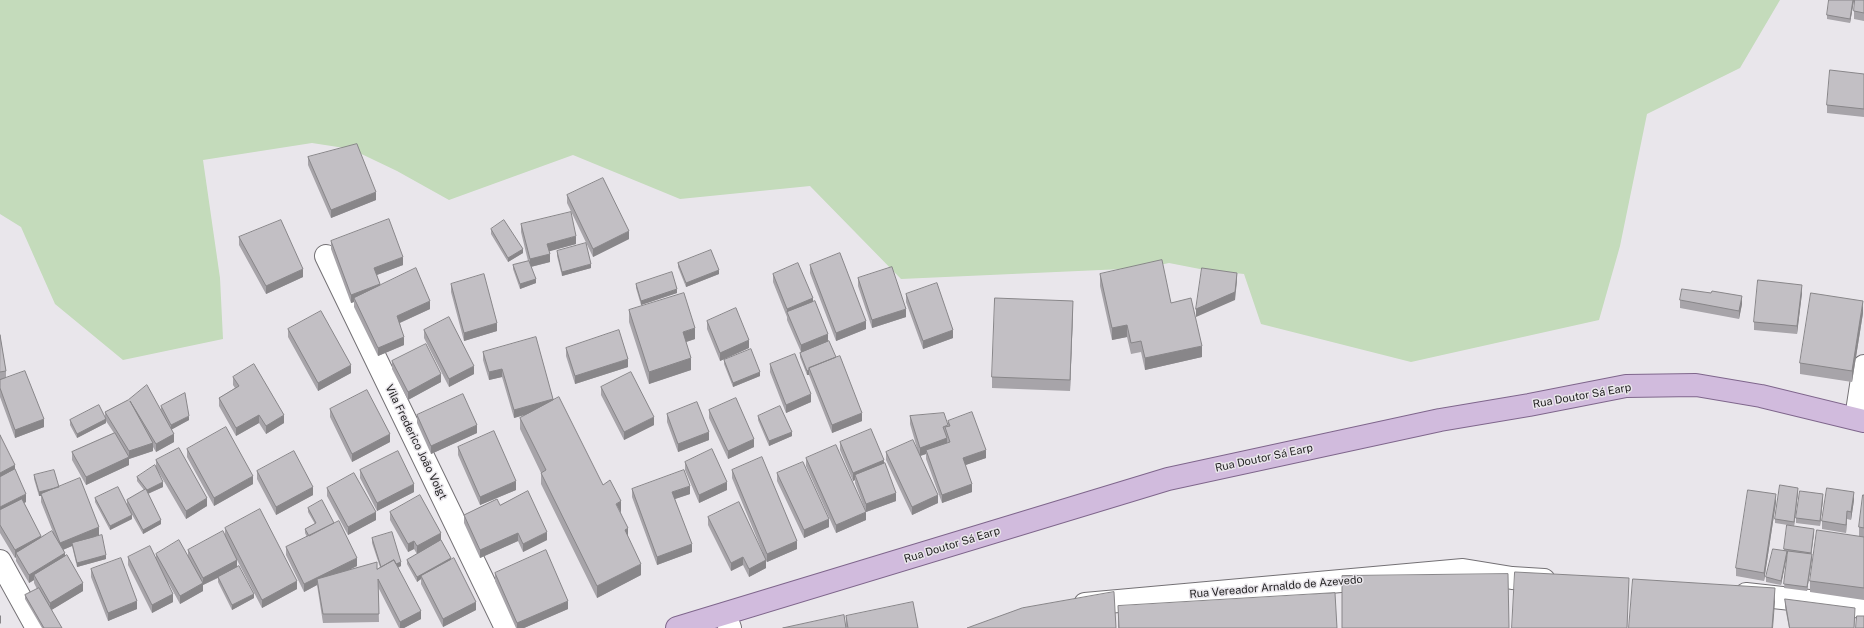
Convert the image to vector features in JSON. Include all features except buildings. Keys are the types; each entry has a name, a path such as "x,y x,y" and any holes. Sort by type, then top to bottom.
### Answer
{"main road":[{"name":"Rua Doutor Sá Earp","path":"677,628 727,621 1168,479 1440,420 1626,386 1696,384 1761,396 1860,420"}],"street":[{"name":"Vila Frederico João Voigt","path":"326,256 506,628"},
{"path":"1860,420 1864,366"},
{"path":"0,561 37,628"},
{"name":"Rua Vereador Arnaldo de Azevedo","path":"1064,607 1463,570 1512,578 1566,582"},
{"path":"1727,592 1864,607"}],"green space":[{"path":"0,0 1780,0 1740,68 1647,114 1620,246 1599,320 1411,362 1261,324 1244,274 1205,270 1169,263 1145,268 901,279 810,186 680,199 573,155 449,200 397,171 351,149 312,143 203,160 220,278 223,339 123,360 55,304 21,227 0,214"}]}
